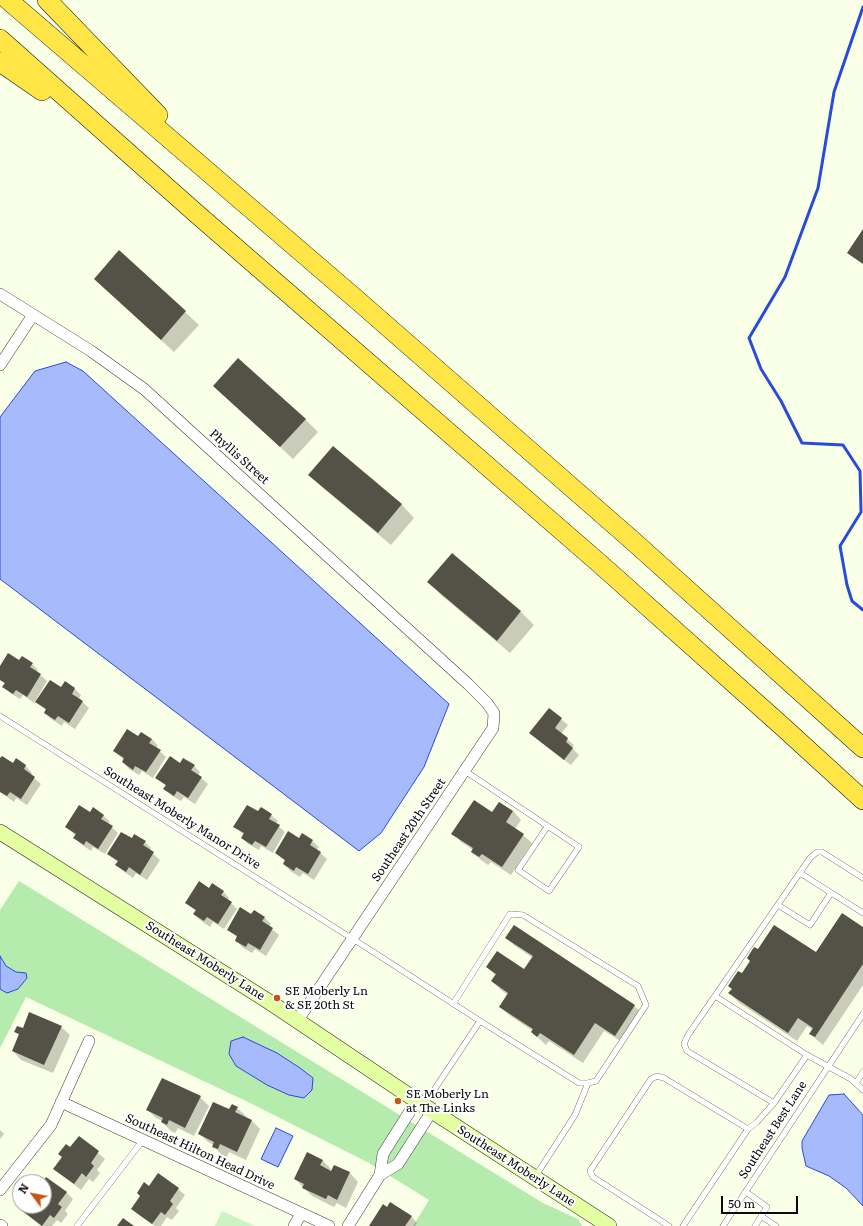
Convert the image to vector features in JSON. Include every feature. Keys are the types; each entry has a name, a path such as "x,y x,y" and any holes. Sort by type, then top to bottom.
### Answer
{"highway":[{"path":"8,0 639,546 863,748"},
{"path":"47,0 157,113 226,188"},
{"path":"0,39 102,130 593,558 863,800"},
{"path":"0,62 102,130"}],"street":[{"name":"Phyllis Street","path":"0,294 91,351 144,389 443,661"},
{"path":"0,365 33,315"},
{"name":"Southeast 20th Street","path":"298,1020 493,728 494,714 487,703 443,661"},
{"name":"Southeast Moberly Lane","path":"0,832 298,1020 424,1106 607,1225"},
{"path":"0,1190 51,1125 89,1041"},
{"name":"Southeast Hilton Head Drive","path":"61,1102 329,1226"},
{"path":"380,1175 398,1164 424,1106"},
{"path":"348,1226 380,1175 383,1154 424,1106"},
{"path":"294,1226 301,1214"}],"lane":[{"name":"Southeast Moberly Manor Drive","path":"0,716 579,1084 588,1083"},
{"path":"464,770 579,847 549,891 518,870 547,827"},
{"path":"774,1103 687,1051 684,1044 688,1035 810,858 817,852 822,852 863,878"},
{"path":"800,872 863,913"},
{"path":"778,905 810,925 831,893"},
{"path":"453,1004 510,914 523,915 638,986 646,1005 596,1081 588,1083 575,1115 534,1178"},
{"path":"715,996 807,1055 856,1083 863,1090"},
{"name":"Southeast Best Lane","path":"723,1226 828,1066 861,1021 863,1014"},
{"path":"424,1106 480,1021"},
{"path":"683,1226 748,1129 757,1122 774,1103 807,1055"},
{"path":"856,1083 863,1072"},
{"path":"669,1226 593,1177 590,1171 651,1080 657,1076 664,1078 748,1129"},
{"path":"77,1226 143,1140"},
{"path":"746,1192 767,1207 755,1226"},
{"path":"761,1216 776,1226"}],"green space":[{"path":"19,881 543,1203 578,1219 582,1226 413,1226 429,1200 369,1163 248,1102 26,997 0,1048 0,910"},
{"path":"222,1211 255,1226 215,1226"}],"water":[{"path":"66,362 83,371 449,704 424,767 381,833 359,851 0,579 0,417 35,371"},
{"path":"0,956 6,966 16,972 26,973 27,978 18,989 7,993 0,989"},
{"path":"243,1037 277,1053 300,1068 313,1078 312,1090 304,1098 289,1095 267,1085 236,1066 229,1054 231,1041"},
{"path":"844,1094 863,1115 863,1206 846,1188 829,1176 806,1166 802,1148 802,1141 829,1095"},
{"path":"276,1128 293,1136 278,1167 261,1159"}],"building":[{"path":"863,229 863,264 847,253"},
{"path":"119,250 186,311 161,340 94,279"},
{"path":"238,358 306,419 280,447 213,386"},
{"path":"333,446 402,504 378,533 308,475"},
{"path":"452,553 521,611 497,641 427,582"},
{"path":"8,653 19,660 22,656 33,663 30,667 41,674 27,697 16,690 13,694 2,687 5,683 0,680 0,666"},
{"path":"50,680 61,687 65,681 75,688 72,694 83,701 69,723 58,716 55,720 44,713 46,709 35,702"},
{"path":"549,708 562,718 555,728 568,738 566,742 573,748 564,760 529,733"},
{"path":"127,729 138,736 141,732 152,739 149,743 161,750 146,772 135,766 133,770 122,762 124,758 113,751"},
{"path":"2,756 13,763 16,758 26,765 24,769 35,777 21,799 10,792 7,796 0,792 0,758"},
{"path":"170,756 180,763 183,758 195,765 191,770 202,777 188,798 177,791 174,796 163,789 166,785 155,778"},
{"path":"474,800 492,812 499,802 513,811 506,822 524,834 502,867 482,854 479,857 471,852 473,848 451,834"},
{"path":"79,805 90,812 93,807 104,815 101,819 113,826 98,849 86,841 84,845 73,838 76,834 65,827"},
{"path":"247,805 258,811 261,807 272,814 269,819 280,825 266,847 255,841 252,845 241,838 244,833 233,827"},
{"path":"288,831 299,838 302,833 313,840 310,845 321,852 308,874 296,867 294,871 283,864 285,860 275,853"},
{"path":"121,832 132,838 134,834 146,841 143,845 154,852 140,875 129,867 126,872 115,865 118,861 107,854"},
{"path":"199,881 209,888 212,883 224,891 221,895 232,902 218,924 207,917 204,921 193,914 196,910 185,903"},
{"path":"240,907 251,914 254,910 265,917 262,921 273,928 260,950 248,943 246,947 235,941 237,936 227,930"},
{"path":"842,913 863,927 863,964 815,1037 809,1034 813,1028 798,1018 788,1033 728,993 732,989 728,986 738,971 742,973 750,961 747,958 754,947 758,949 774,925 816,952"},
{"path":"514,925 635,1005 615,1036 595,1023 574,1055 540,1033 537,1037 531,1032 533,1029 499,1007 508,993 491,981 496,974 486,967 497,951 524,969 533,956 505,938"},
{"path":"29,1012 62,1026 44,1065 12,1051 19,1034 14,1032 17,1026 23,1028"},
{"path":"162,1078 201,1096 185,1128 169,1120 167,1125 161,1122 163,1118 146,1110"},
{"path":"213,1102 229,1109 232,1104 238,1107 235,1112 252,1120 237,1152 220,1144 218,1149 212,1147 214,1142 198,1134"},
{"path":"79,1136 99,1151 91,1163 94,1166 86,1177 82,1173 74,1184 53,1169 62,1157 58,1154 66,1144 70,1147"},
{"path":"307,1152 323,1160 320,1165 331,1171 334,1165 350,1172 337,1200 328,1195 326,1199 302,1188 304,1184 294,1179"},
{"path":"158,1173 179,1188 170,1201 173,1204 165,1215 161,1212 152,1224 131,1209 140,1196 137,1193 144,1182 149,1186"},
{"path":"52,1181 67,1192 58,1204 62,1207 54,1218 50,1215 42,1226 26,1214 52,1214"},
{"path":"390,1202 412,1216 405,1226 369,1226 383,1204 387,1207"},
{"path":"123,1218 134,1226 117,1226"}],"waterway":[{"path":"863,7 834,92 818,188 785,277 749,338 761,369 781,401 802,443 843,445 860,471 861,512 840,546 847,585 852,601 863,610"}],"place":[{"name":"SE Moberly Ln & SE 20th St","path":"277,998"},
{"name":"SE Moberly Ln at The Links","path":"398,1101"}]}
